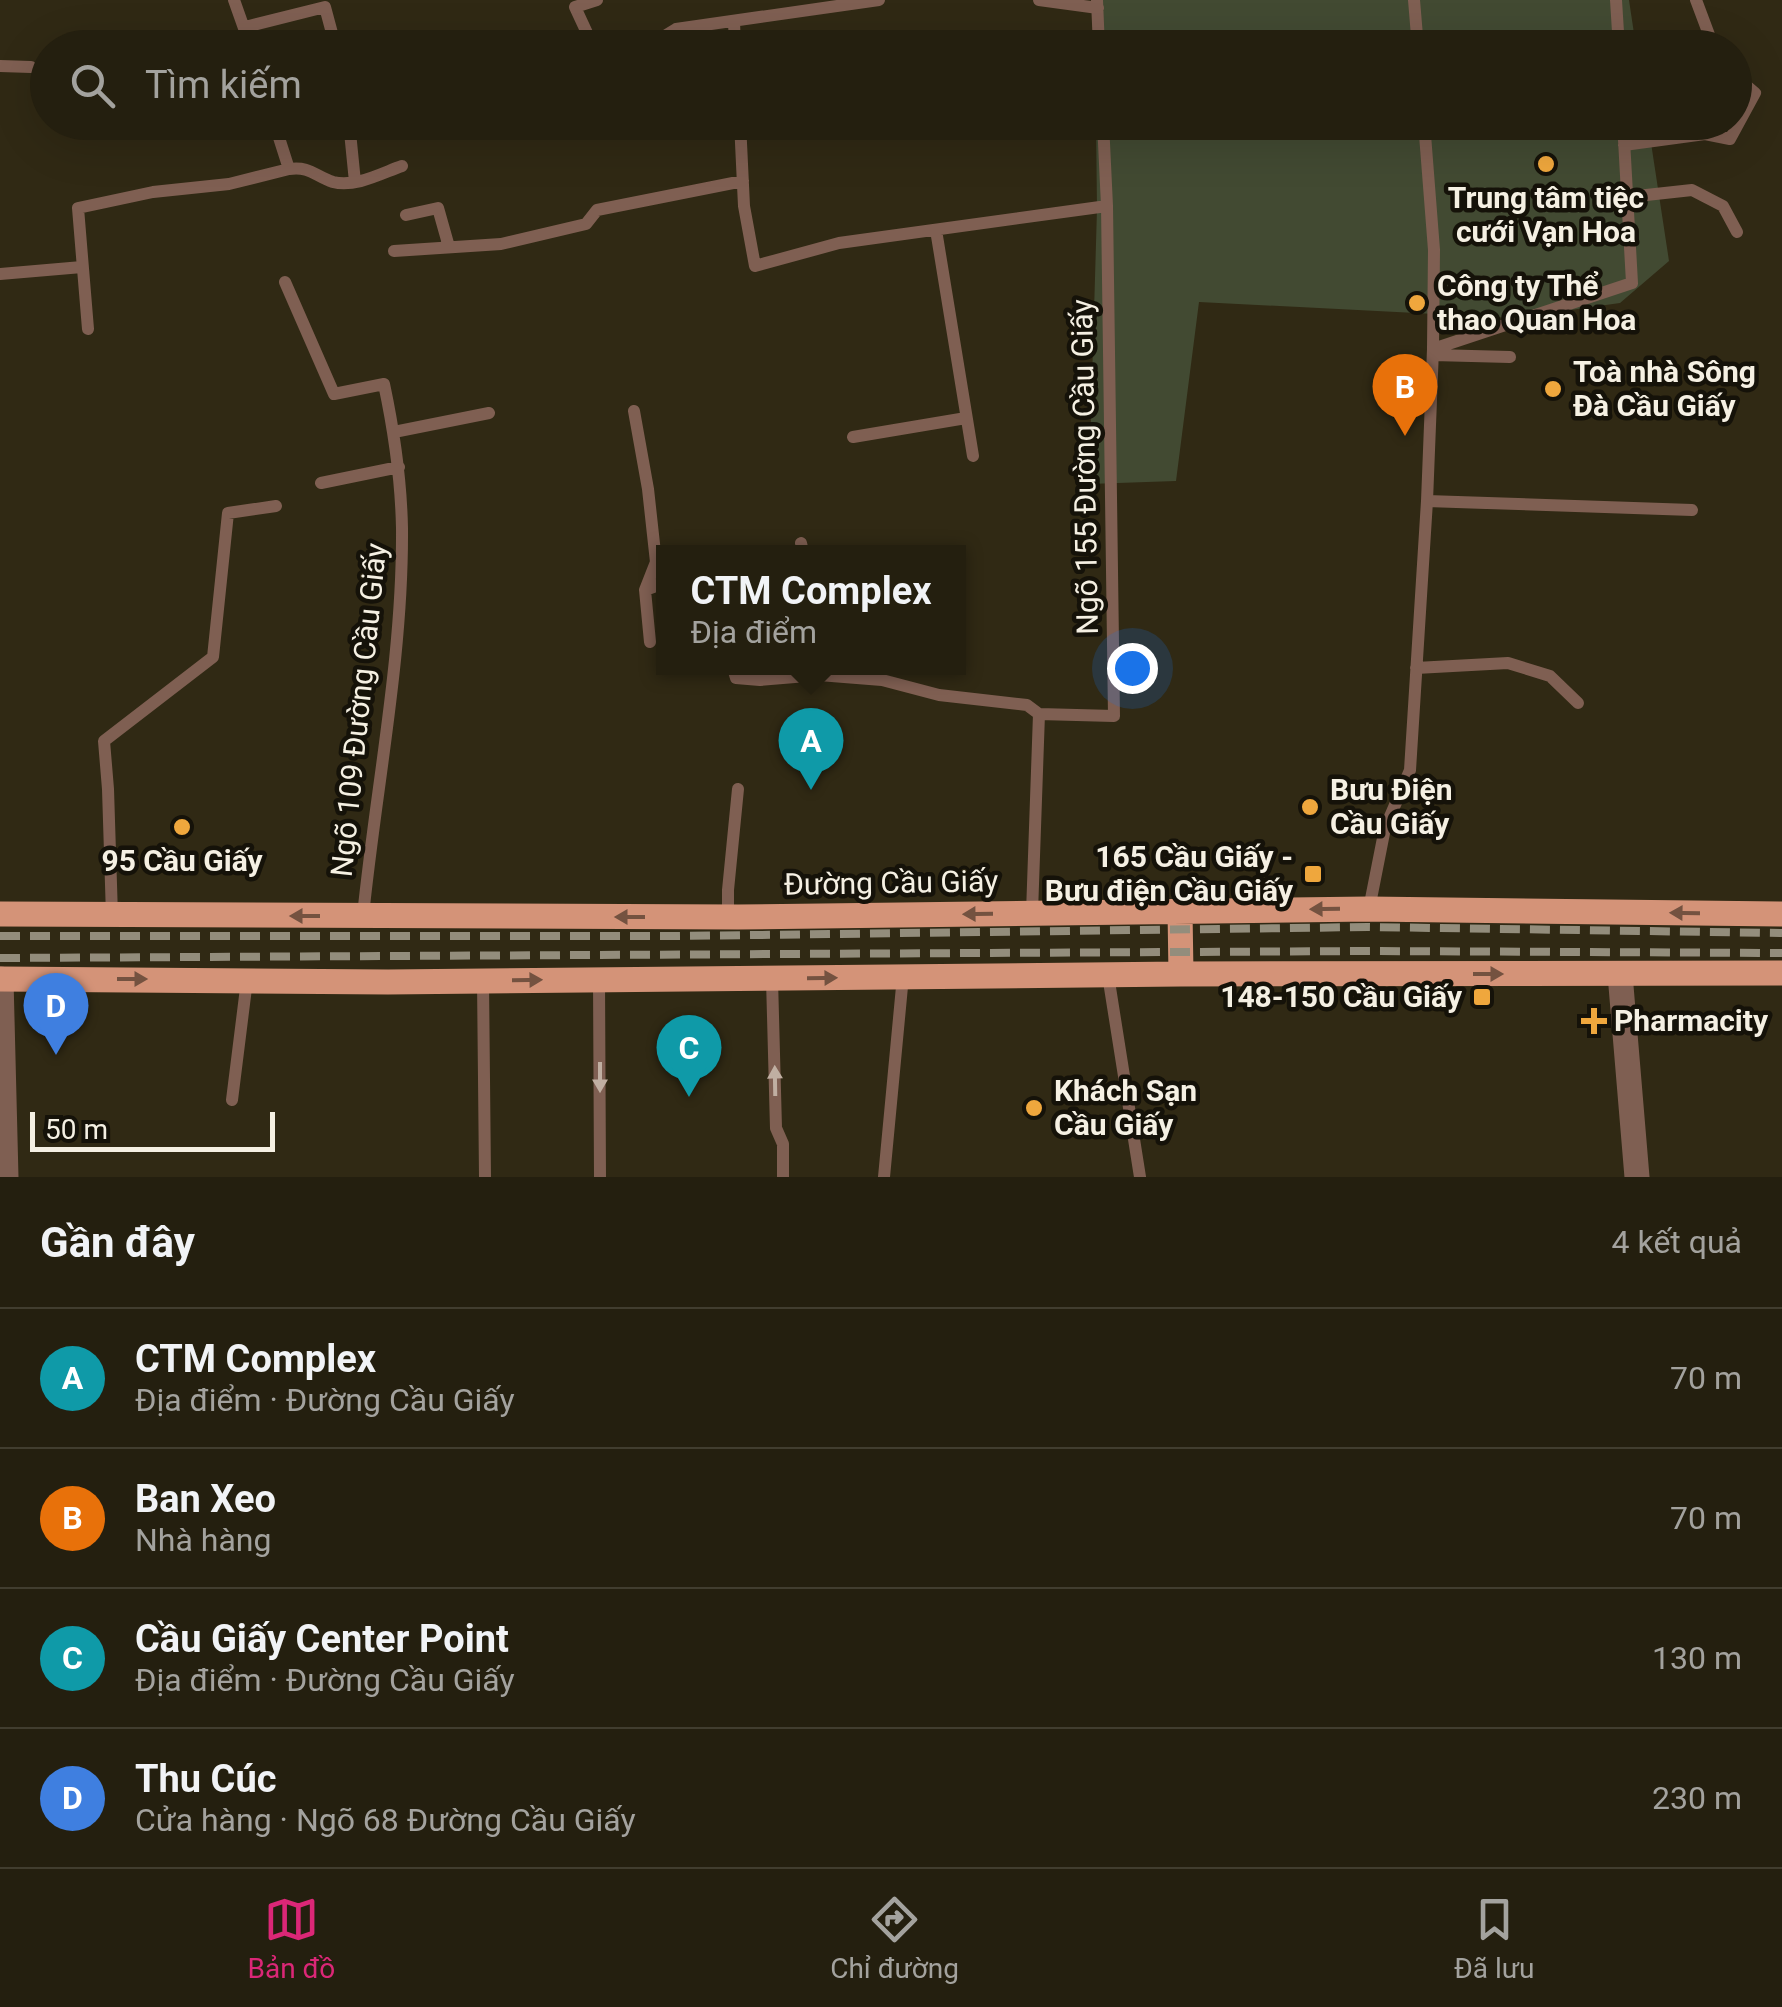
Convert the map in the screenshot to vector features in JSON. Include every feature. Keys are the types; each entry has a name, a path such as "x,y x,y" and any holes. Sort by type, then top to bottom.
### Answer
{"main road":[{"name":"Đường Cầu Giấy","path":"0,914 728,916 1369,909 1782,914"},
{"path":"1180,911 1181,974"},
{"path":"0,979 388,982 1181,974 1782,974"}],"street":[{"path":"1620,974 1636,1177"},
{"path":"0,979 6,1177"}],"lane":[{"path":"234,0 245,28 325,7 331,30"},
{"path":"585,30 574,7 597,0"},
{"path":"676,30 879,0"},
{"path":"1039,0 1097,4 1098,30"},
{"path":"1414,0 1416,30"},
{"path":"1616,0 1618,30"},
{"path":"1696,0 1707,30"},
{"path":"734,20 734,30"},
{"path":"0,66 30,66"},
{"path":"279,140 288,169"},
{"path":"351,140 355,182"},
{"path":"741,140 744,206 755,266 838,243 1106,206"},
{"name":"Ngõ 155 Đường Cầu Giấy","path":"1039,714 1114,716 1104,140"},
{"path":"1369,909 1385,828 1410,770 1433,352 1434,250 1425,140"},
{"path":"1433,352 1632,283 1624,140"},
{"path":"1624,145 1661,140"},
{"path":"88,329 78,208 153,192 229,184 303,167 336,183 355,182 402,166"},
{"path":"394,251 501,244 586,224 598,210 743,181"},
{"path":"1628,196 1692,190 1722,206 1737,232"},
{"path":"406,215 438,208 449,247"},
{"path":"936,230 973,456"},
{"path":"0,274 82,267"},
{"name":"Ngõ 109 Đường Cầu Giấy","path":"285,282 334,394 384,384 399,467 399,618 362,916"},
{"path":"1433,352 1510,357"},
{"path":"634,411 656,562 644,590 650,642"},
{"path":"394,432 489,413"},
{"path":"853,437 966,418"},
{"path":"320,482 399,467"},
{"path":"1427,501 1692,510"},
{"path":"112,916 104,740 213,658 228,513 276,506"},
{"path":"644,590 656,586"},
{"path":"1416,668 1508,663 1550,676 1578,703"},
{"path":"742,675 760,680 793,675"},
{"path":"847,675 939,695 1027,705 1039,714 1032,913"},
{"path":"728,916 738,789"},
{"path":"1108,975 1140,1177"},
{"path":"884,1177 903,976"},
{"path":"599,979 600,1177"},
{"path":"772,979 776,1128 783,1144 783,1177"},
{"path":"232,1100 247,980"},
{"path":"483,981 485,1177"}],"green space":[{"path":"1096,0 1629,0 1633,30 1096,30"},
{"name":"Công ty Thể thao Quan Hoa","path":"1096,140 1651,140 1669,261 1620,303 1513,318 1199,302 1176,481 1089,484"}],"railway":[{"path":"0,936 679,936 1368,927 1782,933"},
{"path":"0,958 1373,951 1782,953"}],"place":[{"name":"Trung tâm tiệc cưới Vạn Hoa","path":"1546,164"},
{"name":"Công ty Thể thao Quan Hoa","path":"1417,303"},
{"name":"Toà nhà Sông Đà Cầu Giấy","path":"1553,389"},
{"name":"Ban Xeo","path":"1405,436"},
{"name":"CTM Complex","path":"811,790"},
{"name":"Bưu Điện Cầu Giấy","path":"1310,807"},
{"name":"95 Cầu Giấy","path":"182,827"},
{"name":"165 Cầu Giấy - Bưu điện Cầu Giấy","path":"1313,874"},
{"name":"148-150 Cầu Giấy","path":"1482,997"},
{"name":"Pharmacity","path":"1594,1021"},
{"name":"Thu Cúc","path":"56,1055"},
{"name":"Cầu Giấy Center Point","path":"689,1097"},
{"name":"Khách Sạn Cầu Giấy","path":"1034,1108"}]}
